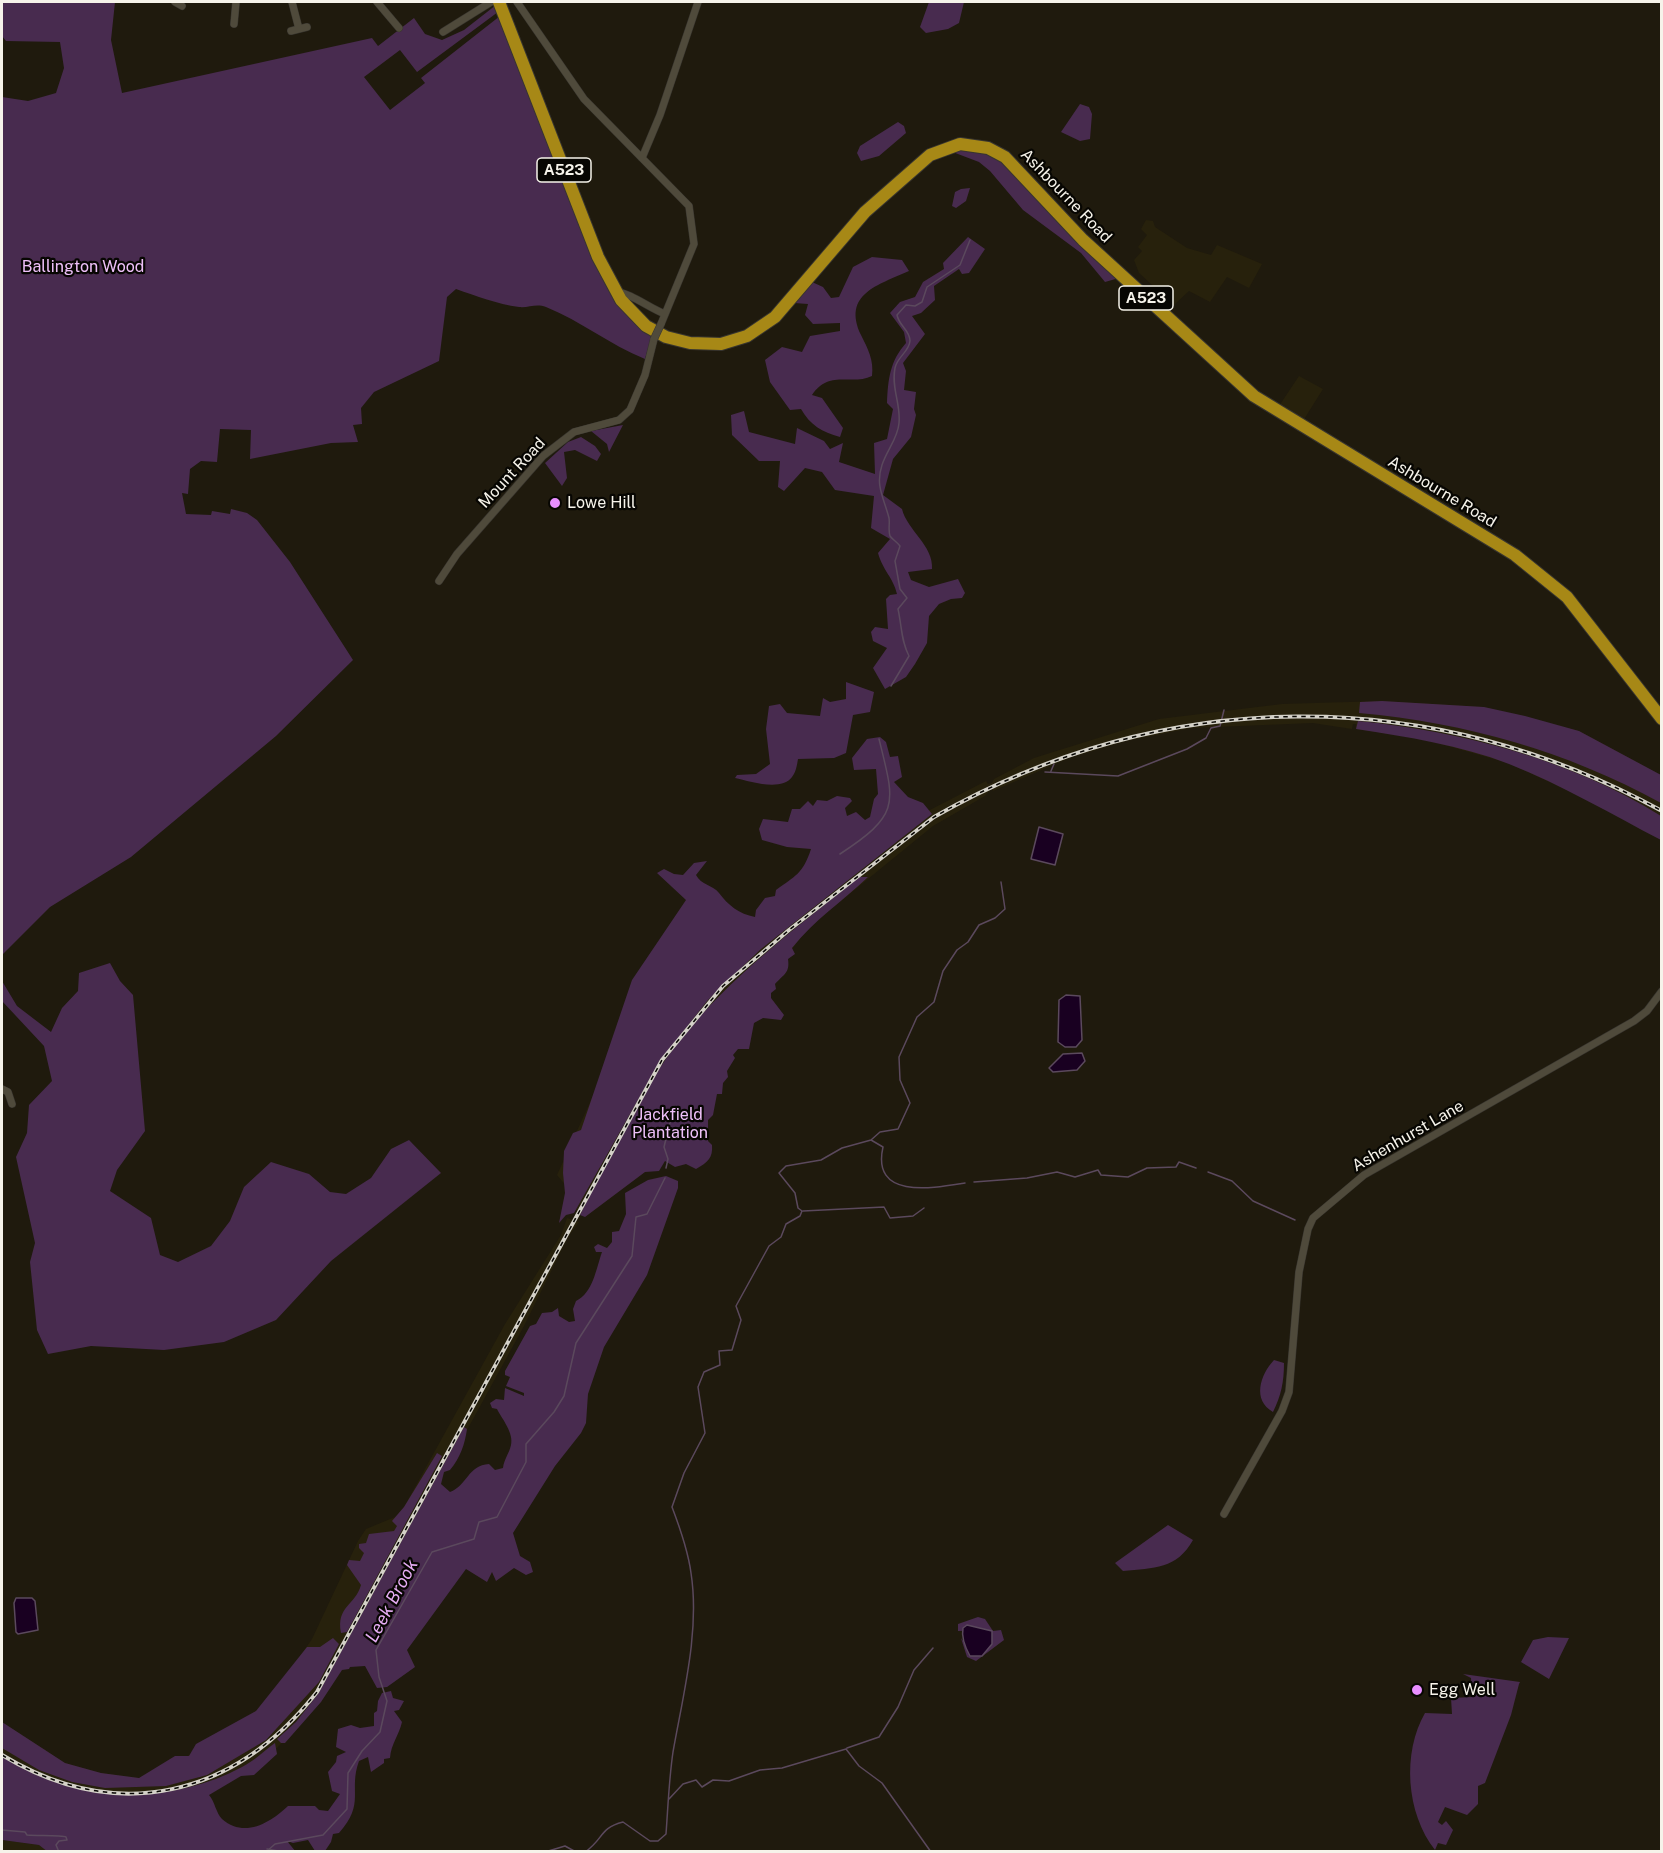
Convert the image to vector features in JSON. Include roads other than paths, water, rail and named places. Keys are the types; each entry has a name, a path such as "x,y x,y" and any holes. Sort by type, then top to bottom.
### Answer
{"highway":[{"name":"Ashbourne Road","path":"499,2 594,248 637,319 666,337 707,345 747,336 775,317 865,212 930,156 960,144 988,148 1005,157 1083,240 1254,396 1515,555 1567,597 1662,719"}],"street":[{"path":"236,2 237,19"},
{"path":"292,2 295,30 307,27"},
{"path":"377,2 399,28"},
{"path":"443,33 491,2"},
{"name":"Mount Road","path":"439,580 457,554 543,456 574,432 619,420 630,410 642,382 654,339 676,282 693,250 694,231 686,201 584,99 517,2"},
{"path":"642,158 660,115 698,2"},
{"path":"621,293 665,314"},
{"name":"Ashenhurst Lane","path":"1224,1514 1282,1411 1289,1392 1299,1272 1308,1229 1313,1218 1364,1175 1634,1021 1647,1011 1662,990"},
{"path":"2,1089 8,1092 12,1104"}],"waterway":[{"name":"Leek Brook","path":"891,686 909,656 903,639 898,609 907,598 900,589 895,561 900,546 890,536 889,518 879,479 882,465 897,434 899,423 894,382 895,368 910,341 897,315 906,305 915,306 922,302 927,287 960,265 970,240"},
{"path":"1045,772 1118,776 1187,749 1206,738 1211,728 1220,726 1224,710"},
{"name":"Leek Brook","path":"840,854 874,828 888,806 890,793 879,739"},
{"path":"1051,771 1054,764"},
{"path":"585,1852 610,1827 623,1822 650,1841 658,1841 666,1834 672,1762 689,1663 693,1617 690,1564 672,1507 684,1473 705,1433 698,1387 704,1372 720,1365 719,1351 732,1350 741,1320 736,1306 769,1246 781,1237 786,1224 800,1216 802,1211 798,1208 795,1193 779,1173 786,1166 821,1160 842,1148 871,1140 880,1132 898,1129 910,1103 900,1080 899,1057 917,1017 934,1002 943,971 957,950 968,942 979,925 995,918 1005,909 1001,882"},
{"name":"Leek Brook","path":"666,1168 668,1159 664,1147 674,1106"},
{"path":"871,1140 883,1147 882,1164 886,1176 895,1183 922,1188 965,1183"},
{"path":"974,1182 1027,1178 1057,1172 1075,1177 1098,1170 1101,1175 1128,1177 1147,1168 1176,1167 1179,1162 1196,1168"},
{"path":"1208,1172 1232,1181 1253,1201 1295,1220"},
{"name":"Leek Brook","path":"266,1852 275,1844 323,1835 347,1809 348,1773 362,1751 380,1732 387,1701 379,1677 376,1650 432,1552 474,1539 479,1522 497,1517 526,1462 526,1444 554,1412 564,1396 576,1343 632,1256 636,1217 647,1214 665,1178"},
{"path":"803,1211 884,1207 890,1218 913,1216 924,1208"},
{"path":"847,1748 879,1737 898,1707 914,1670 933,1648"},
{"path":"669,1799 683,1784 696,1780 702,1787 713,1780 729,1781 760,1770 782,1768 846,1749 859,1766 882,1783 931,1852"},
{"name":"Leek Brook","path":"2,1830 25,1832 27,1835 66,1837 67,1840 59,1841 56,1845 59,1852"},
{"path":"545,1852 565,1846 576,1852"},
{"path":"267,1849 284,1852"}],"railway":[{"path":"2,1755 45,1777 88,1789 131,1794 172,1789 211,1777 249,1756 284,1728 317,1692 662,1060 723,986 789,930 934,817 1022,774 1113,742 1204,723 1297,716 1390,722 1482,739 1573,769 1662,811"}],"place":[{"name":"Lowe Hill","path":"555,503"},
{"name":"Egg Well","path":"1417,1690"}],"park label":[{"name":"Ballington Wood","path":"83,267"},
{"name":"Jackfield Plantation","path":"670,1124"}]}
